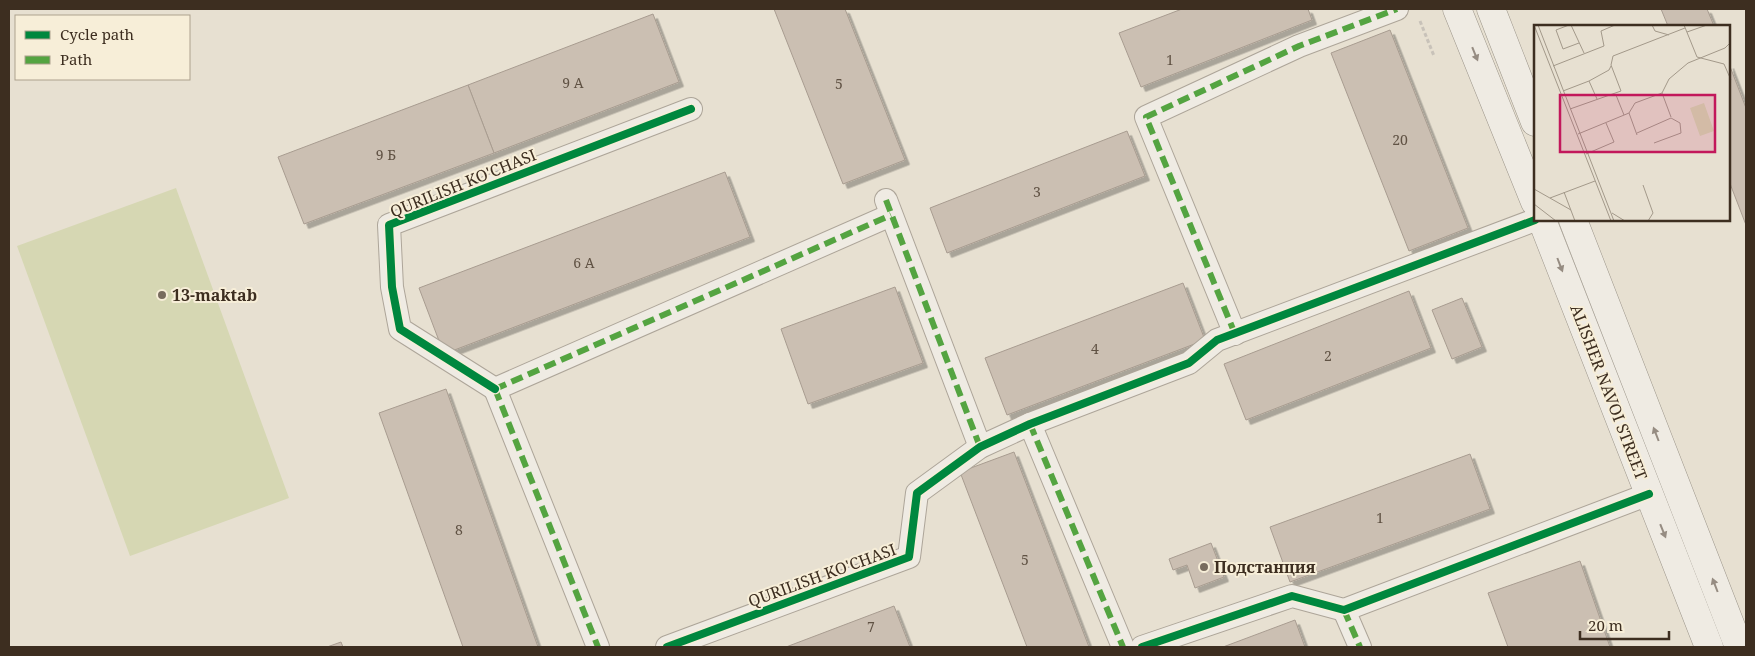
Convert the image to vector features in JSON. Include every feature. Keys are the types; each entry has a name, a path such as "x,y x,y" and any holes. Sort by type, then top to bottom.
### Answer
{"main road":[{"path":"1457,9 1534,200"},
{"path":"1491,9 1534,119"},
{"name":"ALISHER NAVOI STREET","path":"1542,221 1709,647"},
{"name":"ALISHER NAVOI STREET","path":"1573,221 1739,647"}],"street":[{"path":"1235,334 1146,116 1299,46 1397,9"},
{"name":"QURILISH KO'CHASI","path":"496,389 400,329 392,288 389,225 691,109"},
{"path":"598,647 496,389 888,207 980,446 1030,424 1190,363 1217,340 1534,220"},
{"path":"1030,424 1123,647"},
{"name":"QURILISH KO'CHASI","path":"667,647 909,557 917,494 980,446"},
{"path":"1142,647 1292,596 1344,610 1649,494"},
{"path":"1344,610 1360,647"}],"path":[{"path":"1418,17 1434,56"}],"green space":[{"path":"176,188 289,498 130,556 17,246"}],"building":[{"path":"774,9 845,9 905,160 843,184"},
{"path":"1182,9 1308,9 1312,20 1141,87 1119,33"},
{"path":"1661,9 1707,9 1714,25 1668,25"},
{"path":"653,14 679,82 494,153 468,85"},
{"path":"1390,30 1468,228 1409,251 1331,53"},
{"path":"1730,67 1746,108 1746,225 1730,184"},
{"path":"468,85 494,153 304,224 278,157"},
{"path":"1127,131 1145,176 947,253 930,208"},
{"path":"725,172 750,237 444,354 419,288"},
{"path":"1183,283 1205,340 1007,415 985,358"},
{"path":"895,287 923,363 808,404 781,329"},
{"path":"1409,291 1431,348 1246,420 1224,364"},
{"path":"1462,298 1482,347 1452,359 1432,310"},
{"path":"446,389 538,647 463,647 379,413"},
{"path":"1014,452 1089,647 1027,647 960,472"},
{"path":"1470,454 1490,509 1290,582 1270,527"},
{"name":"Подстанция","path":"1211,543 1224,577 1195,588 1187,565 1173,570 1169,559"},
{"path":"1580,561 1610,647 1508,647 1488,593"},
{"path":"894,606 910,647 786,647"},
{"path":"1295,620 1305,647 1223,647"},
{"path":"341,642 343,647 327,647"}],"marked path":[{"path":"1235,334 1146,117 1299,46 1397,9"},
{"path":"886,200 980,447"},
{"path":"495,389 891,215"},
{"path":"495,389 598,647"},
{"path":"1030,424 1123,647"},
{"path":"1344,610 1360,647"}],"cycle path":[{"path":"495,389 400,329 392,287 389,225 691,109"},
{"path":"667,647 909,557 917,493 980,447 1030,424 1189,363 1217,340 1534,220"},
{"path":"1142,647 1292,596 1344,610 1649,494"}],"place":[{"name":"13-maktab","path":"162,295"},
{"name":"Подстанция","path":"1204,567"}]}
